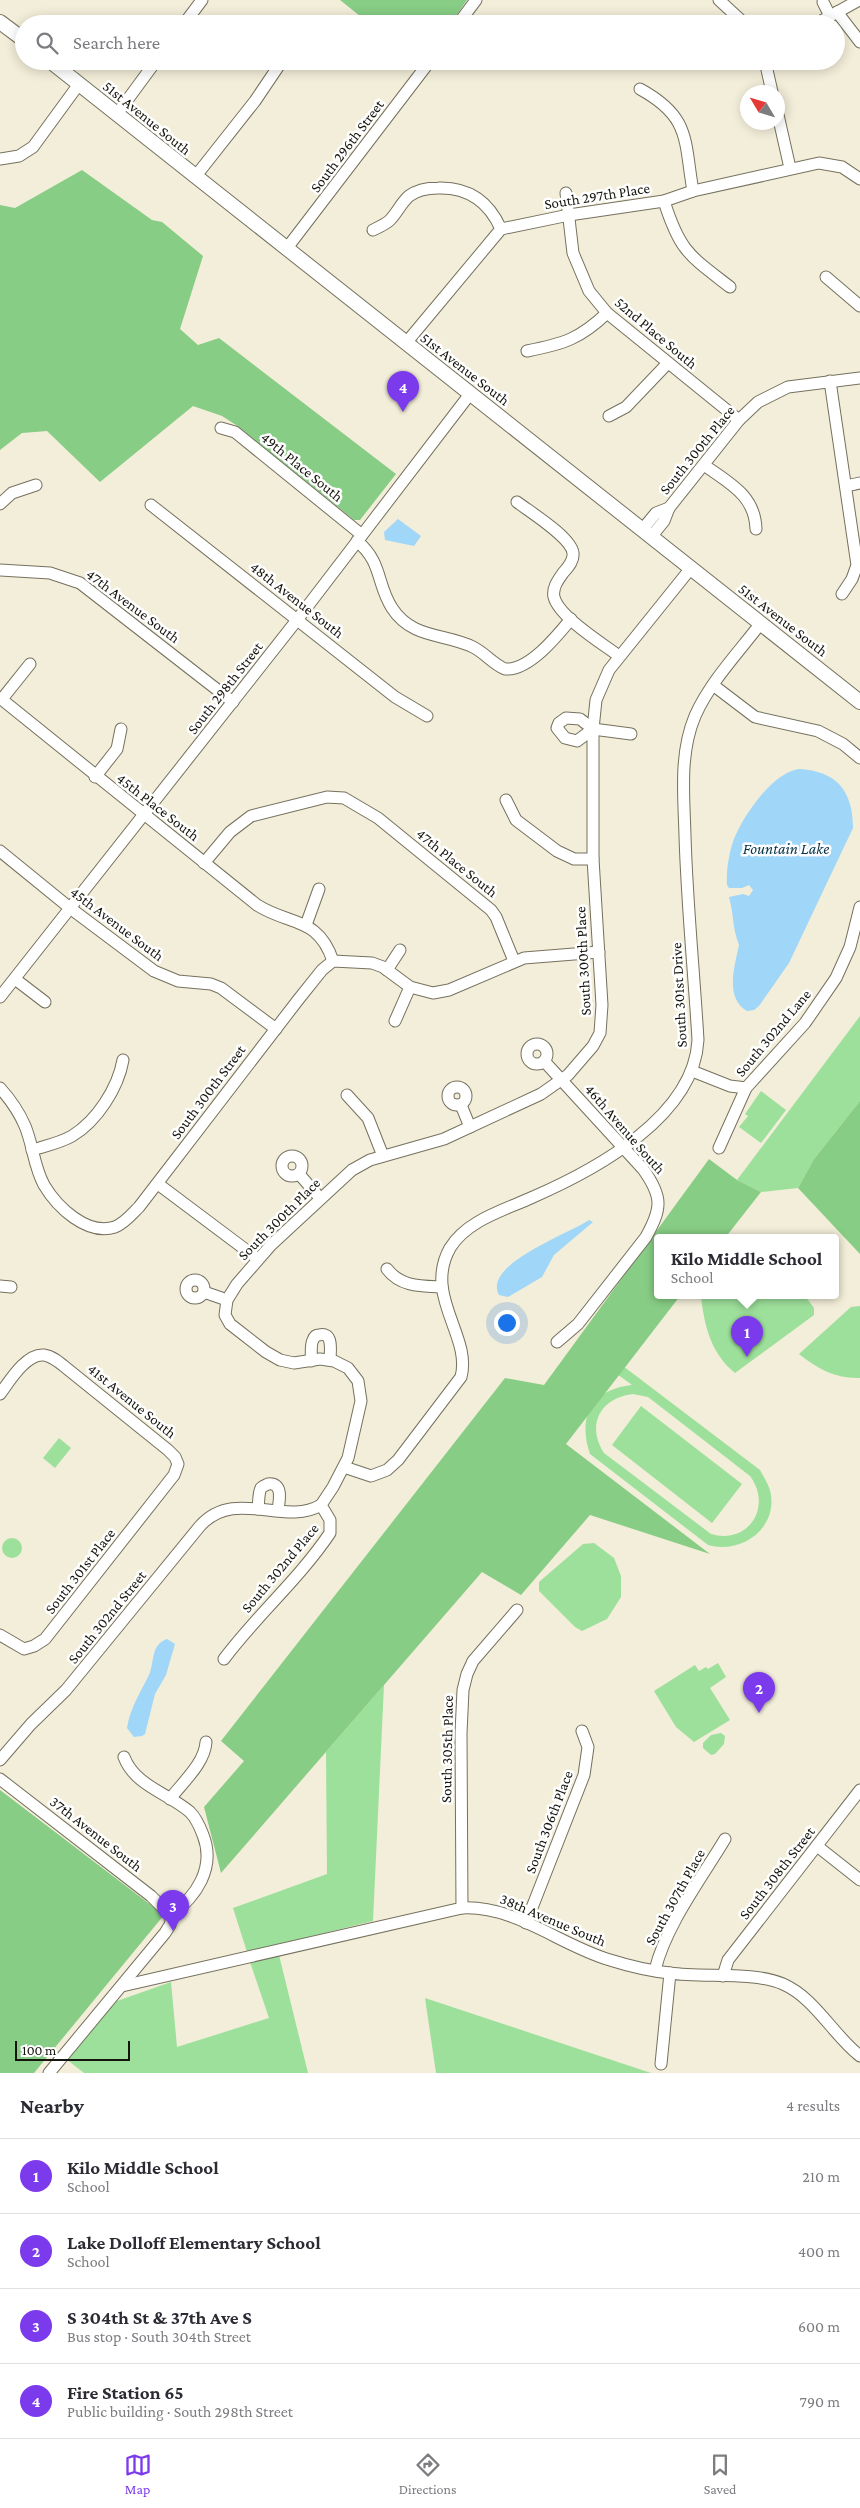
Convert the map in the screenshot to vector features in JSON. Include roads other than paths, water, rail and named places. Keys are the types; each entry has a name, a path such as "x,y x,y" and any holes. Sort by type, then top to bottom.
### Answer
{"main road":[{"path":"0,22 15,33"},
{"name":"51st Avenue South","path":"61,70 860,702"}],"street":[{"path":"191,15 202,0"},
{"path":"465,15 476,0"},
{"path":"719,0 736,15"},
{"path":"823,2 834,14 859,0"},
{"path":"845,26 860,42"},
{"path":"116,114 149,70"},
{"path":"195,177 255,101 276,70"},
{"name":"South 296th Street","path":"287,248 423,70"},
{"path":"767,70 770,85"},
{"path":"0,159 13,158 27,152 79,84"},
{"path":"640,90 660,100 677,118 684,138 693,191"},
{"path":"781,130 790,168"},
{"name":"South 297th Place","path":"501,229 569,215 664,201 693,191 819,163 842,168 860,179"},
{"path":"373,230 389,221 410,196 425,190 440,188 463,191 476,196 492,212 501,229 406,343"},
{"name":"52nd Place South","path":"566,192 573,253 589,292 607,313 667,364 739,420"},
{"path":"664,201 680,243 691,257 730,287"},
{"path":"826,277 860,306"},
{"path":"527,351 573,340 594,326 607,313"},
{"path":"609,416 626,407 667,364"},
{"name":"South 300th Place","path":"647,534 656,513 669,508 739,420 758,402 778,390 798,384 860,378"},
{"path":"830,382 857,565 852,579 842,594"},
{"name":"South 298th Street","path":"0,997 298,620 470,394"},
{"name":"49th Place South","path":"221,428 234,432 359,538 372,556 389,602 409,626 431,636 472,646 505,669 519,666 541,651 555,639 571,619"},
{"path":"704,465 749,500 754,509 756,529"},
{"path":"846,486 860,483"},
{"path":"0,504 12,493 36,485"},
{"path":"518,502 563,538 572,549 572,560 556,584 555,599 571,619 619,656"},
{"name":"48th Avenue South","path":"150,505 395,696 427,716"},
{"name":"South 300th Place","path":"227,1300 258,1259 320,1198 352,1170 383,1156 427,1145 541,1094 562,1080 588,1054 600,1033 602,1005 592,859 593,729 596,700 600,689 619,656 691,568"},
{"name":"47th Avenue South","path":"0,570 50,573 80,583 233,702"},
{"name":"South 301st Drive","path":"442,1287 442,1272 448,1255 455,1242 467,1230 486,1218 579,1176 624,1147 675,1100 692,1071 698,1040 686,876 684,787 687,739 695,716 713,685 761,623"},
{"path":"1,699 30,664"},
{"path":"713,685 755,717 818,731 838,741 860,758"},
{"name":"45th Place South","path":"1,699 143,816 261,908 306,925 324,941 334,961"},
{"path":"96,777 117,749 121,729"},
{"path":"593,729 631,734"},
{"name":"47th Place South","path":"204,863 230,832 245,819 319,798 336,797 351,800 378,818 486,906 496,917 514,961"},
{"path":"506,800 516,820 557,851 574,859 592,859"},
{"name":"45th Avenue South","path":"0,851 70,908 154,971 178,981 221,988 276,1028"},
{"path":"306,925 319,889"},
{"name":"South 302nd Lane","path":"719,1148 746,1088 805,1023 829,989 847,956 859,908"},
{"path":"387,970 400,950"},
{"path":"334,961 372,963 387,970 410,986 428,993 441,992 514,961 536,956 599,952"},
{"name":"South 300th Street","path":"32,1150 43,1183 60,1205 78,1220 100,1228 116,1226 122,1223 139,1207 158,1184 322,970 334,961"},
{"path":"15,979 45,1002"},
{"path":"394,1020 410,986"},
{"path":"0,1088 22,1120 32,1150 66,1139 86,1125 112,1091 123,1060"},
{"name":"46th Avenue South","path":"544,1061 624,1147 652,1182 659,1202 658,1211 646,1237 578,1324 557,1342"},
{"path":"692,1071 737,1088 746,1088"},
{"path":"346,1095 368,1118 383,1156"},
{"path":"461,1104 470,1127"},
{"path":"299,1174 320,1198"},
{"path":"158,1184 258,1259"},
{"path":"344,1466 371,1476 387,1470 398,1460 461,1377 462,1360 442,1287 406,1283 396,1278 387,1269"},
{"path":"204,1292 227,1300 224,1310 227,1320 257,1346 287,1362 311,1361 330,1360 330,1342 327,1337 322,1334 316,1336 312,1341 311,1361"},
{"name":"41st Avenue South","path":"0,1394 27,1362 35,1356 46,1355 65,1366 174,1456 178,1468 169,1481"},
{"name":"South 302nd Place","path":"224,1659 244,1634 268,1611 330,1533 330,1520 321,1505 344,1466 359,1414 361,1391 358,1381 352,1372 342,1364 330,1360"},
{"name":"South 301st Place","path":"0,1636 24,1649 34,1646 45,1639 169,1481"},
{"path":"278,1510 280,1492 276,1486 270,1484 261,1488 258,1509 278,1510 303,1511 321,1505"},
{"name":"South 302nd Street","path":"0,1760 31,1724 66,1690 206,1519 220,1511 244,1508 258,1509"},
{"name":"South 305th Place","path":"462,1908 461,1733 463,1690 466,1674 473,1661 517,1610"},
{"name":"South 306th Place","path":"526,1923 585,1770 588,1747 582,1731"},
{"path":"170,1799 201,1759 206,1751 206,1742"},
{"path":"49,2073 169,1928 172,1920 170,1916 183,1906 197,1889 208,1863 204,1838 191,1813 129,1769 124,1757"},
{"name":"37th Avenue South","path":"0,1780 151,1896 164,1907 170,1916"},
{"name":"South 308th Street","path":"724,1976 727,1962 860,1790"},
{"name":"South 307th Place","path":"655,1970 659,1954 668,1934 725,1839"},
{"path":"817,1846 860,1880"},
{"name":"38th Avenue South","path":"122,1986 462,1908 488,1909 526,1923 589,1953 670,1974 769,1980 785,1985 808,2003 860,2056"},
{"path":"661,2064 670,1974"}],"water":[{"path":"398,519 421,536 414,546 385,540 384,532"},
{"name":"Fountain Lake","path":"799,769 823,774 840,785 850,803 853,828 789,963 759,1006 754,1010 747,1011 735,998 733,990 734,971 739,945 729,897 743,894 749,896 753,890 749,885 742,888 729,888 727,885 727,868 729,856 738,830 760,796 779,778"},
{"path":"589,1220 593,1222 554,1255 542,1277 508,1297 499,1295 497,1283 503,1272 515,1261 548,1241"},
{"path":"167,1639 175,1644 166,1675 155,1694 145,1734 134,1737 127,1728 130,1714 151,1670 155,1650 158,1645"}],"place":[{"name":"Fire Station 65","path":"403,412"},
{"name":"Kilo Middle School","path":"747,1357"},
{"name":"Lake Dolloff Elementary School","path":"759,1713"},
{"name":"S 304th St & 37th Ave S","path":"173,1931"}]}
